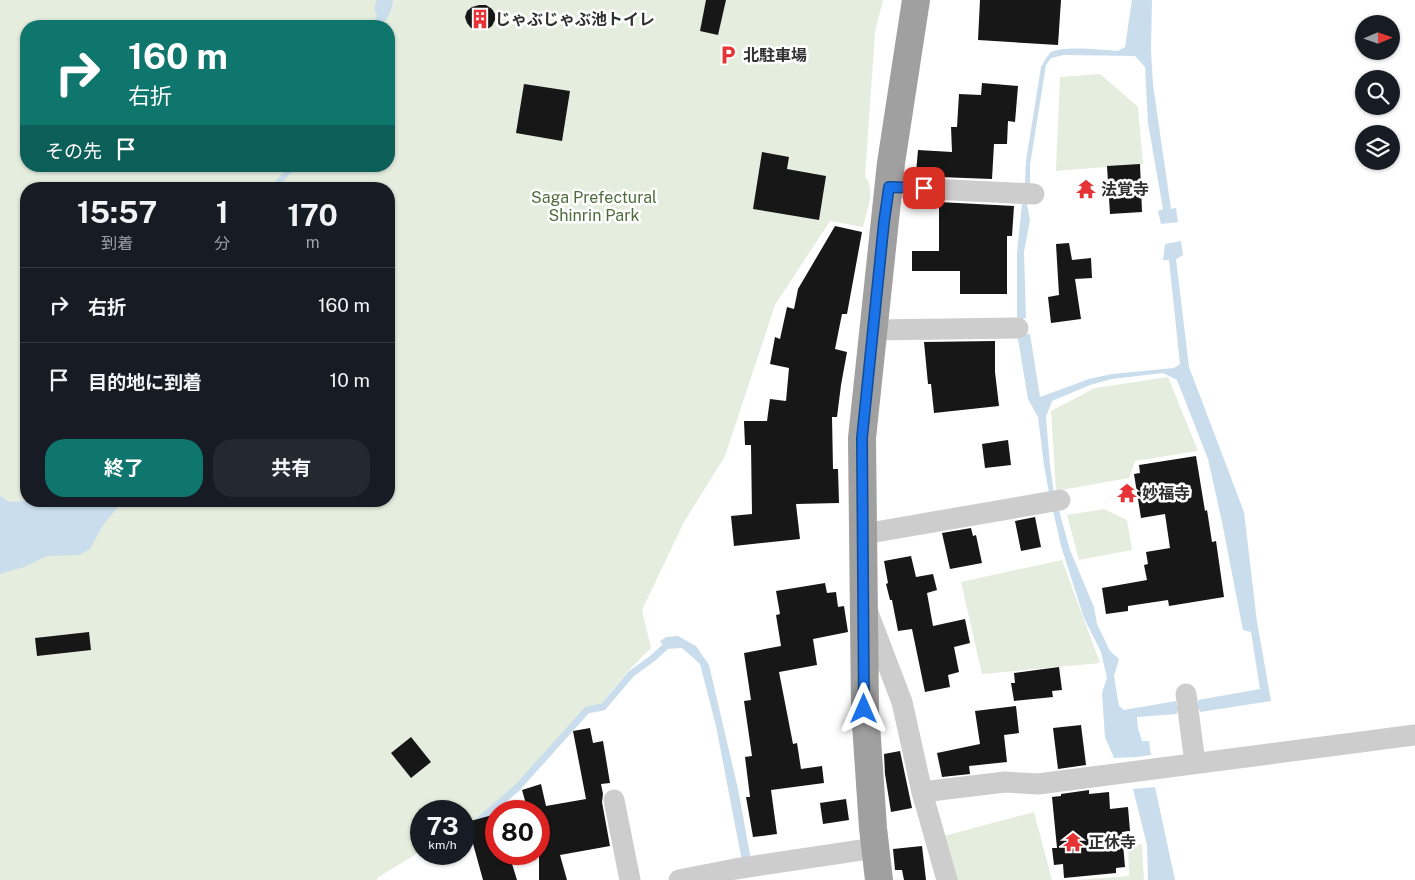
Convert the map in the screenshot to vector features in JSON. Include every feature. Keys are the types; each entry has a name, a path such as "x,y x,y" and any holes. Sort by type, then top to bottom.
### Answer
{"highway":[{"path":"879,880 864,709 862,438 891,163 916,0"}],"street":[{"path":"889,187 1028,194"},
{"path":"874,330 1018,328"},
{"path":"864,534 1054,501"},
{"path":"864,604 902,702 922,792 947,880"},
{"path":"1186,694 1195,764"},
{"path":"922,792 1005,782 1038,784 1415,735"},
{"path":"614,800 630,880"},
{"path":"678,880 734,869 875,848"}],"green space":[{"name":"Saga Prefectural Shinrin Park","path":"0,0 883,0 875,32 865,177 870,188 870,194 863,227 830,221 775,305 725,456 684,522 642,610 651,648 629,670 599,706 586,707 515,786 499,800 485,800 485,813 475,822 475,800 410,800 410,858 377,878 377,880 0,880"},
{"path":"1100,74 1138,107 1143,164 1056,171 1060,77"},
{"path":"1168,377 1198,451 1135,461 1129,478 1056,491 1051,411 1095,388"},
{"path":"1104,509 1127,520 1132,550 1079,560 1067,515"},
{"path":"1062,560 1100,663 982,674 961,582"},
{"path":"1034,812 1052,880 951,880 940,837"},
{"path":"1142,844 1144,880 1076,880 1129,876 1128,848"}],"water":[{"path":"377,0 393,0 391,11 386,20 375,20 377,15 374,8"},
{"path":"1132,0 1152,0 1151,50 1153,85 1171,209 1176,208 1178,222 1161,224 1158,211 1163,209 1148,123 1145,67 1135,56 1064,55 1051,58 1046,65 1030,165 1030,186 1025,183 1026,161 1041,67 1045,60 1050,53 1063,49 1118,51 1125,47"},
{"path":"284,172 293,172 283,182 275,182"},
{"path":"1026,203 1030,220 1024,252 1026,318 1017,320 1017,253 1022,204"},
{"path":"1181,241 1183,255 1176,259 1189,367 1244,512 1257,622 1271,701 1200,712 1198,700 1260,689 1251,632 1243,630 1208,459 1177,380 1163,373 1112,379 1090,385 1052,401 1046,417 1054,494 1049,493 1038,417 1028,399 1017,333 1030,334 1040,397 1089,379 1112,374 1174,368 1180,364 1169,260 1163,260 1165,244"},
{"path":"0,496 9,502 20,501 20,507 118,507 103,525 90,549 79,555 47,556 24,567 0,574"},
{"path":"1052,506 1058,507 1070,550 1094,607 1097,624 1110,651 1119,659 1114,676 1119,706 1124,710 1176,701 1177,714 1137,717 1142,741 1149,741 1151,755 1114,758 1105,737 1102,693 1107,678 1101,652 1084,618 1061,546"},
{"path":"678,636 696,646 709,665 738,789 751,860 742,861 716,726 700,664 682,648 666,649 660,641 666,637"},
{"path":"1155,787 1175,880 1148,880 1147,845 1133,789"}],"building":[{"path":"706,0 726,0 718,35 700,31"},
{"path":"980,0 1061,0 1058,45 978,40"},
{"name":"じゃぶじゃぶ池トイレ","path":"479,5 486,5 495,14 492,26 486,30 471,28 465,17 467,11"},
{"path":"982,83 1018,86 1015,122 1008,121 1007,144 994,144 992,179 939,177 939,174 916,173 918,150 952,152 951,127 957,127 959,94 981,95"},
{"path":"524,84 570,91 562,141 516,133"},
{"path":"762,152 789,157 787,169 826,176 819,220 753,209"},
{"path":"1140,164 1142,212 1110,214 1107,166"},
{"path":"939,202 1014,206 1012,236 1007,236 1007,294 960,294 960,271 912,271 912,251 939,251"},
{"path":"835,226 862,232 847,314 842,314 835,349 847,352 837,417 832,417 833,469 838,469 839,503 796,504 800,539 734,546 731,516 752,514 751,445 745,445 744,421 767,421 770,399 786,401 789,368 770,364 775,337 780,339 787,307 794,309 798,289"},
{"path":"1069,243 1072,260 1091,258 1092,278 1075,279 1081,319 1051,323 1048,297 1059,295 1056,244"},
{"path":"995,341 995,372 999,406 934,413 931,384 928,384 924,342"},
{"path":"1008,440 1011,465 985,468 982,444"},
{"path":"1196,456 1212,542 1216,541 1224,597 1169,606 1168,600 1128,606 1128,611 1106,614 1102,588 1147,580 1144,565 1148,564 1146,552 1170,548 1165,514 1141,518 1134,474 1140,473 1139,465"},
{"path":"1035,517 1041,547 1021,551 1015,521"},
{"path":"971,528 973,536 976,535 982,563 950,569 942,533"},
{"path":"911,556 916,577 933,574 937,590 927,593 933,626 965,619 970,643 954,647 959,672 948,675 950,687 925,692 912,629 898,631 892,600 890,600 886,584 888,583 884,561"},
{"path":"825,583 827,593 836,592 838,607 844,606 848,632 813,639 817,665 779,672 793,744 797,743 801,769 822,766 824,783 771,790 777,834 753,837 746,797 750,797 745,757 752,756 744,701 751,700 744,653 781,646 776,615 780,614 776,591"},
{"path":"89,632 91,650 37,656 35,638"},
{"path":"1059,667 1062,690 1052,691 1053,697 1014,701 1011,683 1015,683 1014,673"},
{"path":"1016,706 1019,733 1004,735 1007,762 969,766 970,774 942,777 937,753 980,744 975,711"},
{"path":"1081,725 1086,765 1058,769 1053,728"},
{"path":"590,728 593,743 603,741 610,783 601,784 602,802 610,846 560,855 567,880 539,880 539,865 550,865 550,805 586,799 573,731"},
{"path":"411,737 431,762 411,778 391,753"},
{"path":"900,751 912,808 891,812 884,754"},
{"path":"541,784 545,800 525,800 522,790"},
{"path":"1089,790 1089,794 1109,792 1110,809 1128,807 1130,831 1122,832 1125,867 1116,868 1116,873 1064,878 1063,864 1054,865 1052,848 1057,848 1052,797"},
{"path":"846,799 849,820 823,824 820,803"},
{"path":"485,817 485,865 512,865 517,880 483,880 475,851 475,820"},
{"path":"922,846 926,880 904,880 902,870 895,870 893,849"}],"waterway":[{"path":"476,823 517,788 587,710 603,707 631,674 665,647"},
{"path":"1177,708 1199,706"}],"place":[{"name":"じゃぶじゃぶ池トイレ","path":"480,19"},
{"name":"北駐車場","path":"728,55"},
{"name":"法覚寺","path":"1086,189"},
{"name":"妙福寺","path":"1127,493"},
{"name":"正休寺","path":"1073,842"}],"route":[{"path":"864,709 862,438 884,222 889,187 924,188"}]}
